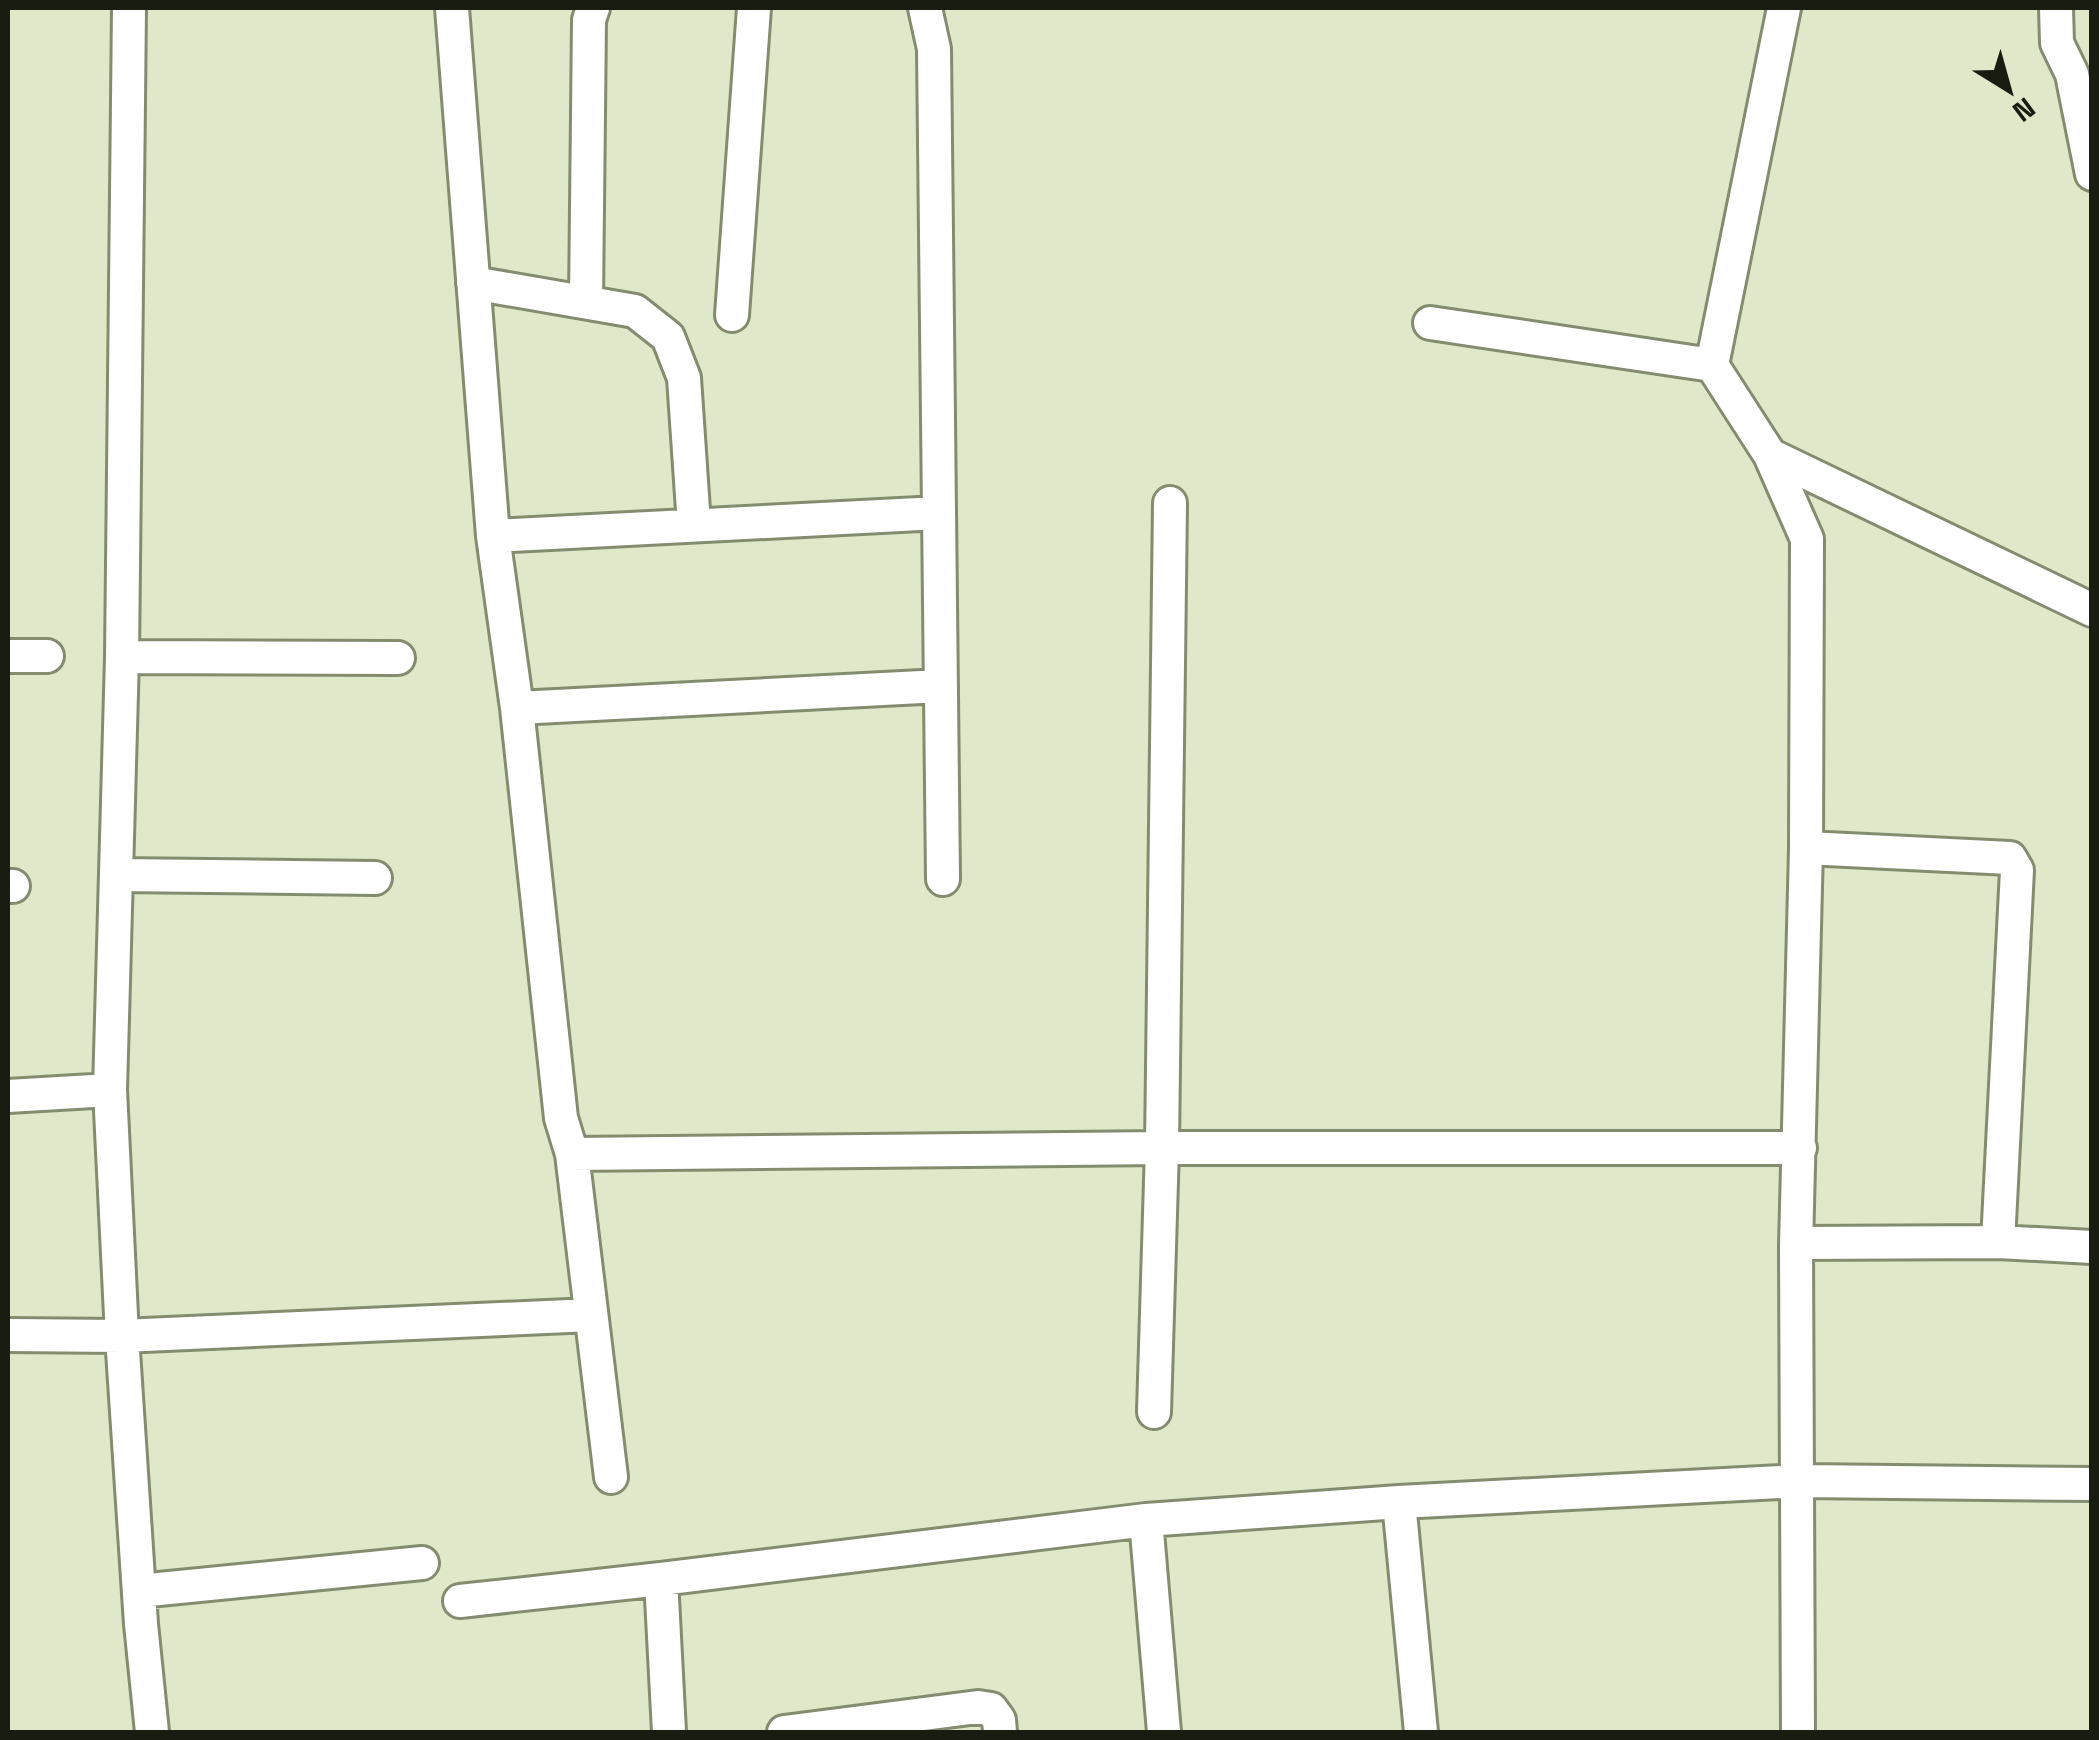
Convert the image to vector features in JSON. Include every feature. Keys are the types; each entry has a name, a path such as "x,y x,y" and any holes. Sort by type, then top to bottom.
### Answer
{"street":[{"path":"129,8 122,657 110,1090 138,1591 152,1732"},
{"path":"452,8 493,536 517,708 561,1118 572,1154 611,1477"},
{"path":"586,302 588,20 593,8"},
{"path":"732,316 754,8"},
{"path":"925,8 934,48 943,878"},
{"path":"1784,8 1712,365 1770,455 1807,539 1806,848 1796,1244 1798,1732"},
{"path":"2056,8 2057,43 2082,75 2092,174"},
{"path":"473,283 635,311 668,337 684,378 694,526"},
{"path":"1430,322 1712,365"},
{"path":"1770,455 2092,610"},
{"path":"1154,1412 1162,1148 1170,503"},
{"path":"493,536 938,512"},
{"path":"8,656 47,656"},
{"path":"122,657 398,658"},
{"path":"517,708 941,686"},
{"path":"1806,848 2010,858 2017,870 1998,1242"},
{"path":"116,876 375,878"},
{"path":"8,1096 110,1090"},
{"path":"572,1154 1162,1148 1800,1148"},
{"path":"1796,1244 1998,1242 2092,1247"},
{"path":"8,1334 122,1336 592,1316"},
{"path":"460,1601 1146,1520 1399,1502 1796,1482 2092,1484"},
{"path":"1399,1502 1420,1732"},
{"path":"1146,1520 1164,1732"},
{"path":"138,1591 422,1563"},
{"path":"661,1579 668,1732"},
{"path":"784,1732 978,1708 990,1710 999,1720 1000,1732"}]}
